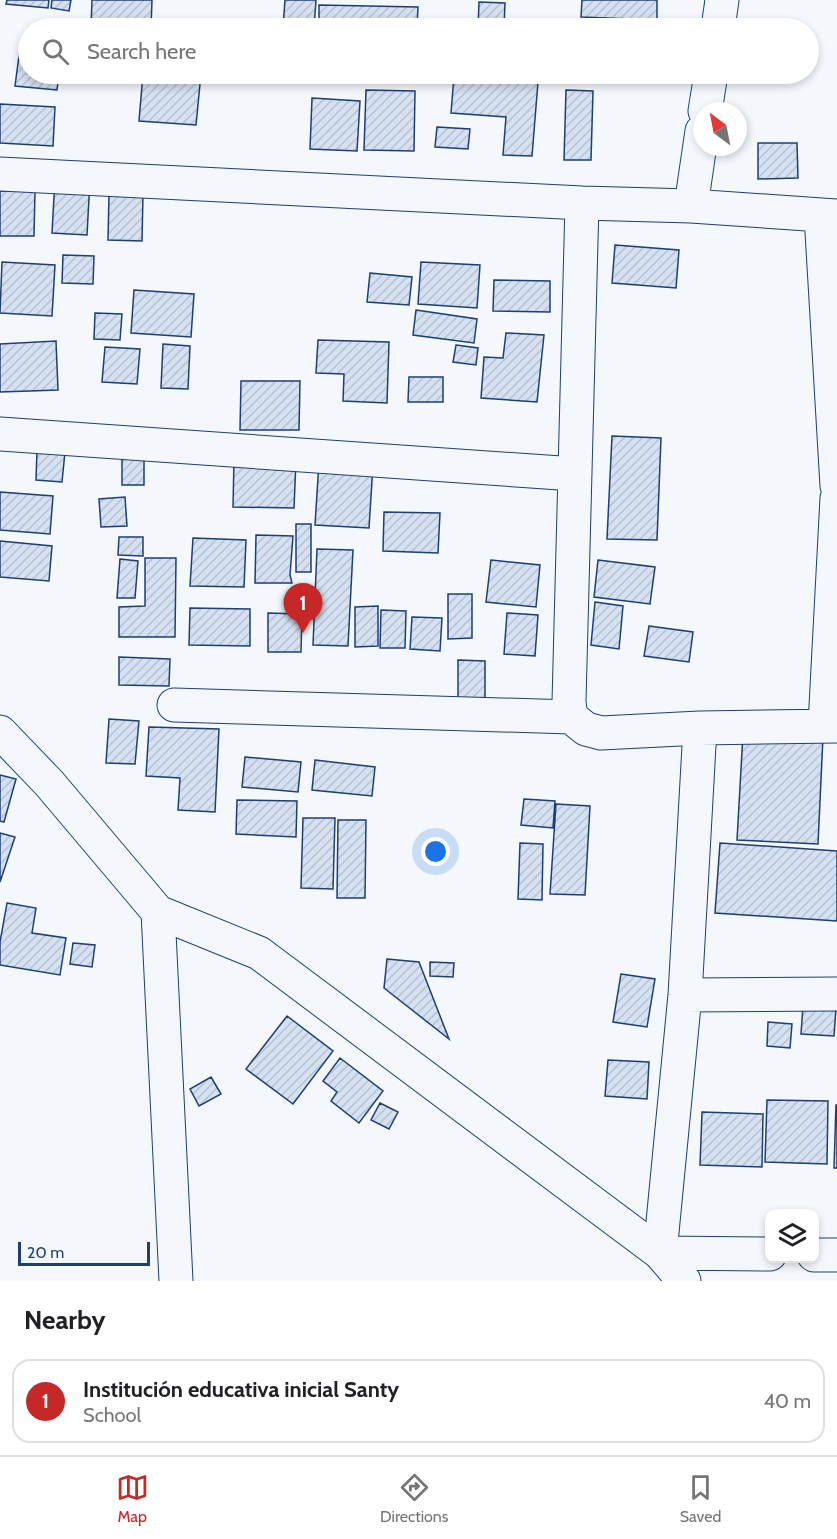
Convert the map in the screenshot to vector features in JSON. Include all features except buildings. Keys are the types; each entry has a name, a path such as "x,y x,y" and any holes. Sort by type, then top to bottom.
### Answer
{"street":[{"path":"719,18 722,0"},
{"path":"706,102 709,84"},
{"path":"691,206 698,156"},
{"path":"0,174 691,206 829,216 837,486"},
{"path":"571,717 569,702 582,202"},
{"path":"0,434 574,474"},
{"path":"174,705 571,717 586,729 601,733 700,728 831,726 837,498"},
{"path":"660,1253 684,995 700,728"},
{"path":"0,732 49,783 158,912 259,953 660,1253 684,1281"},
{"path":"158,912 176,1281"},
{"path":"684,995 837,994"},
{"path":"660,1253 765,1254"},
{"path":"819,1255 837,1255"}],"place":[{"name":"Institución educativa inicial Santy","path":"303,633"}]}
